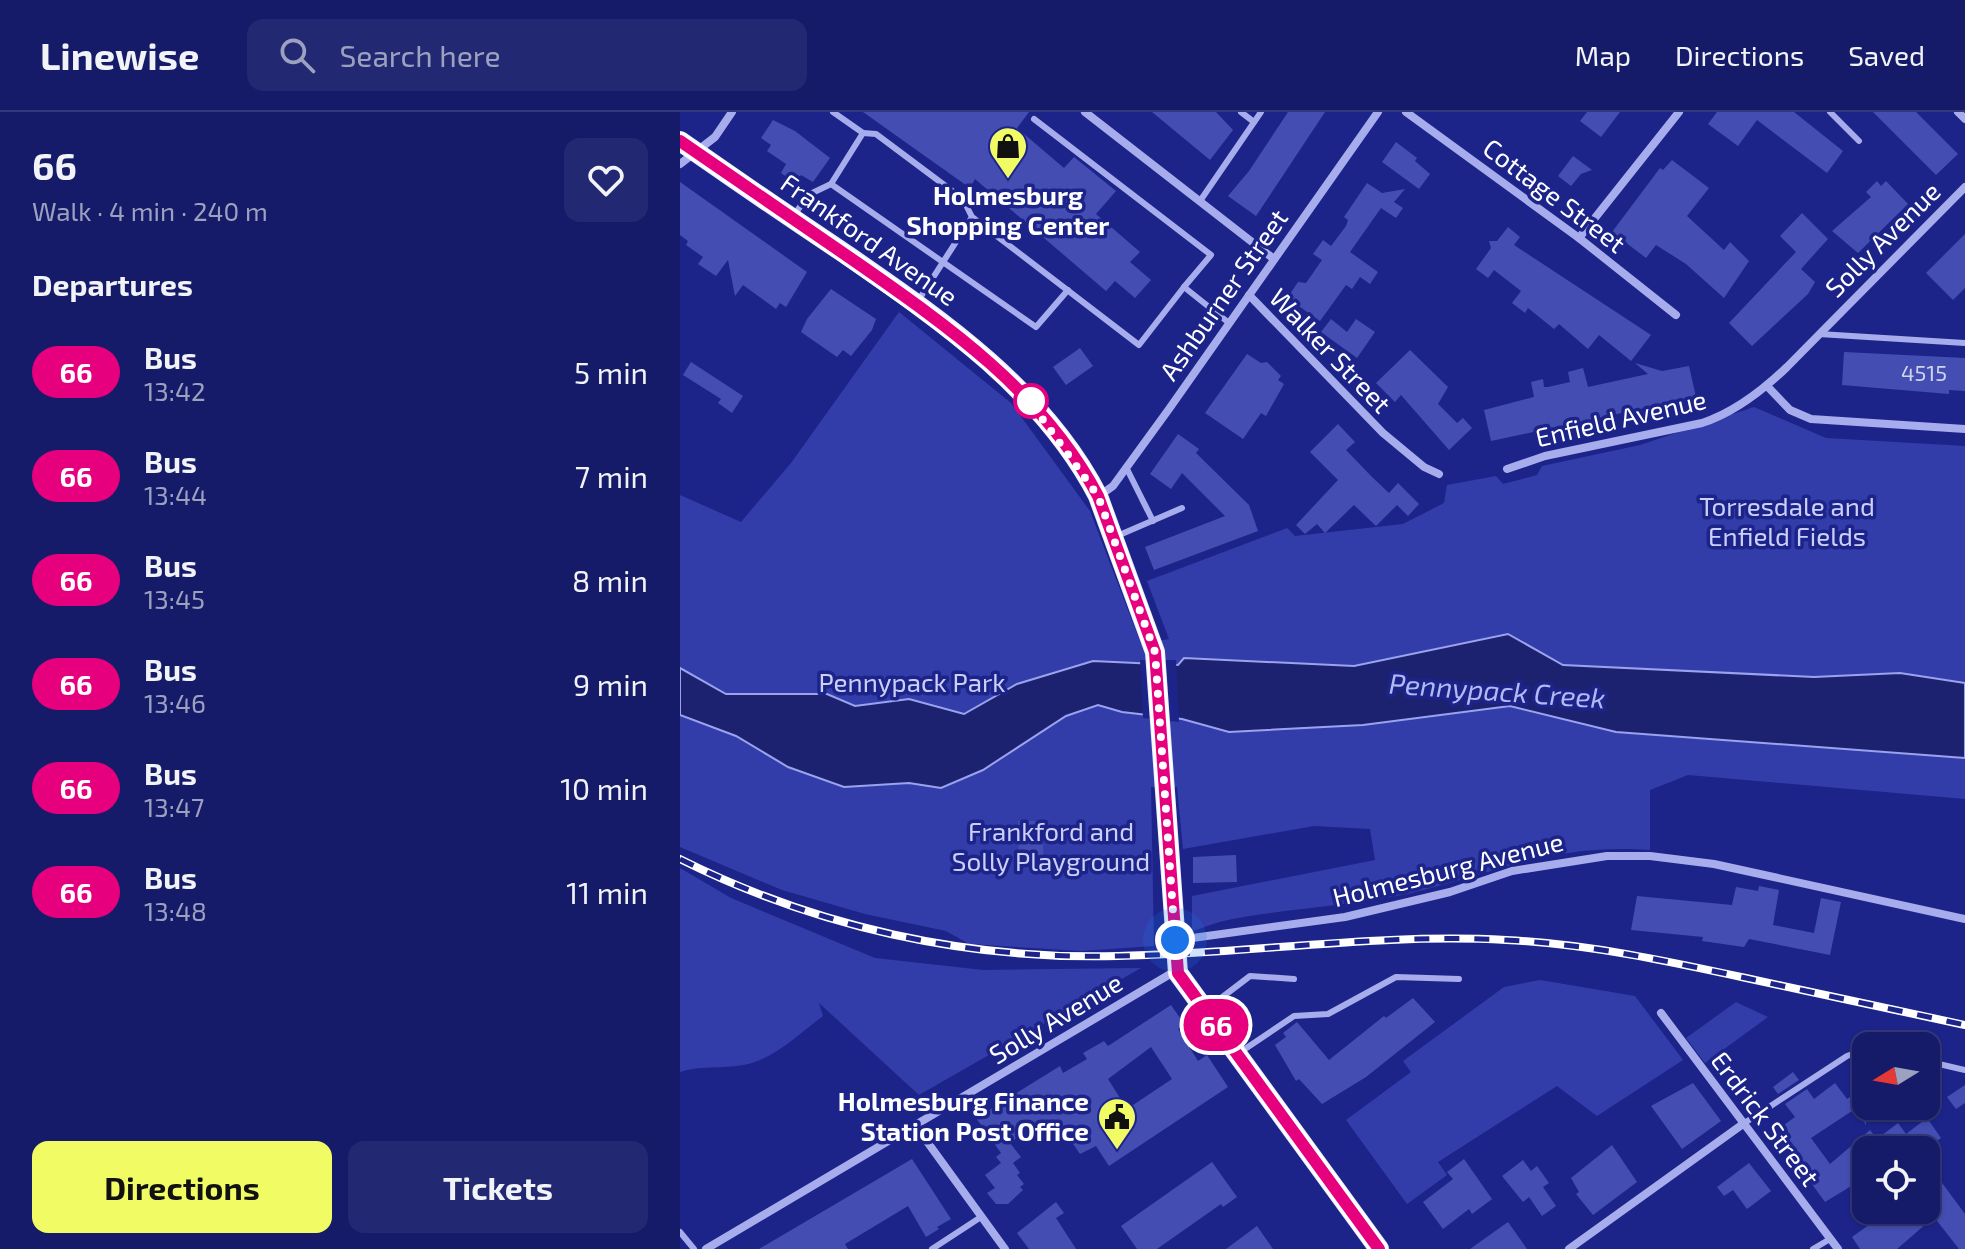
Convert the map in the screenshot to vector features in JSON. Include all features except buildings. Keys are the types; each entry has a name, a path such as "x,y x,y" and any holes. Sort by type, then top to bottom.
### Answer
{"main road":[{"name":"Frankford Avenue","path":"685,152 792,218 917,303 1028,399 1098,496 1156,659 1178,970 1379,1249"}],"street":[{"name":"Walker Street","path":"1085,112 1274,259"},
{"name":"Ashburner Street","path":"1098,496 1113,486 1378,112"},
{"name":"Cottage Street","path":"1406,112 1579,238 1676,315"},
{"path":"1579,238 1679,112"},
{"path":"1958,112 1965,119"},
{"path":"685,152 715,137 727,114"},
{"name":"Solly Avenue","path":"1819,334 1965,187"},
{"name":"Walker Street","path":"1249,295 1383,433 1424,467 1439,474"},
{"path":"1819,334 1767,386 1790,410 1811,419 1965,429"},
{"name":"Enfield Avenue","path":"1507,469 1545,456 1702,423 1726,414 1767,386"},
{"name":"Holmesburg Avenue","path":"1175,940 1345,917 1450,892 1512,871 1607,856 1650,856 1714,864 1965,919"},
{"name":"Solly Avenue","path":"706,1249 1178,970"},
{"name":"Erdrick Street","path":"1661,1013 1838,1249"},
{"path":"1569,1249 1743,1124"},
{"path":"915,1125 1005,1249"}],"lane":[{"path":"833,112 863,133 876,134 963,199 972,217 1139,345 1211,255 1034,119"},
{"path":"844,120 849,112"},
{"path":"1241,112 1254,122"},
{"path":"1200,201 1261,112"},
{"path":"1830,112 1859,141"},
{"path":"792,218 808,195 831,184 863,133"},
{"path":"831,184 1036,327 1068,290"},
{"path":"917,303 972,217"},
{"path":"1184,287 1229,323"},
{"path":"1819,334 1965,343"},
{"path":"1126,467 1153,521"},
{"path":"1113,537 1182,508"},
{"path":"1205,1010 1250,976 1294,979"},
{"path":"1237,1054 1294,1016 1328,1014 1396,977 1459,979"},
{"path":"1743,1124 1852,1054"},
{"path":"1940,1064 1965,1070"},
{"path":"932,1249 981,1217"},
{"path":"680,1232 694,1249"},
{"path":"1813,1249 1830,1239"}],"green space":[{"name":"Pennypack Park","path":"899,312 1011,403 1090,511 1141,644 1169,639 1147,581 1287,528 1295,536 1403,524 1444,503 1447,485 1496,476 1503,484 1537,475 1542,466 1640,445 1754,407 1826,438 1965,446 1965,799 1688,775 1650,790 1650,850 1615,849 1554,855 1407,894 1233,919 1192,931 1192,896 1375,860 1370,829 1314,826 1183,849 1177,787 1151,787 1154,946 1081,951 969,944 946,931 865,914 782,890 680,847 680,495 741,522 791,463","holes":["1744,732 1877,751 1649,734"]},
{"path":"680,868 731,898 875,958 983,970 1141,968 919,1095 819,1003 823,1016 764,1058 743,1065 680,1072"},
{"path":"1540,980 1635,996 1683,1060 1597,1116 1557,1086 1438,1162 1447,1175 1407,1204 1346,1120 1411,1072 1403,1061 1504,987"},
{"path":"1736,1002 1768,1017 1705,1063 1686,1038"}],"water":[{"name":"Pennypack Creek","path":"1508,634 1563,665 1814,677 1900,673 1965,683 1965,758 1616,732 1510,706 1363,725 1229,732 1182,719 1122,712 1098,705 1066,716 983,770 941,788 909,783 844,787 788,767 736,736 680,715 680,668 726,694 827,694 855,706 909,699 964,714 1017,684 1093,661 1178,665 1184,658 1354,666"}],"pier":[{"path":"1140,660 1176,660 1179,722 1143,718"}],"railway":[{"path":"680,859 732,883 838,921 948,945 1061,956 1118,956 1409,939 1537,942 1657,960 1965,1025"}],"bus line":[{"name":"66","path":"680,141 937,318 1015,385 1086,476 1098,496 1155,652 1178,973 1379,1249"}],"place":[{"name":"Holmesburg Shopping Center","path":"1008,180"},
{"name":"Holmesburg Finance Station Post Office","path":"1117,1151"}],"route":[{"path":"1031,401 1028,399 1098,496 1155,652 1175,940"}],"park label":[{"name":"Torresdale and Enfield Fields","path":"1787,522"},
{"name":"Frankford and Solly Playground","path":"1051,847"}]}
